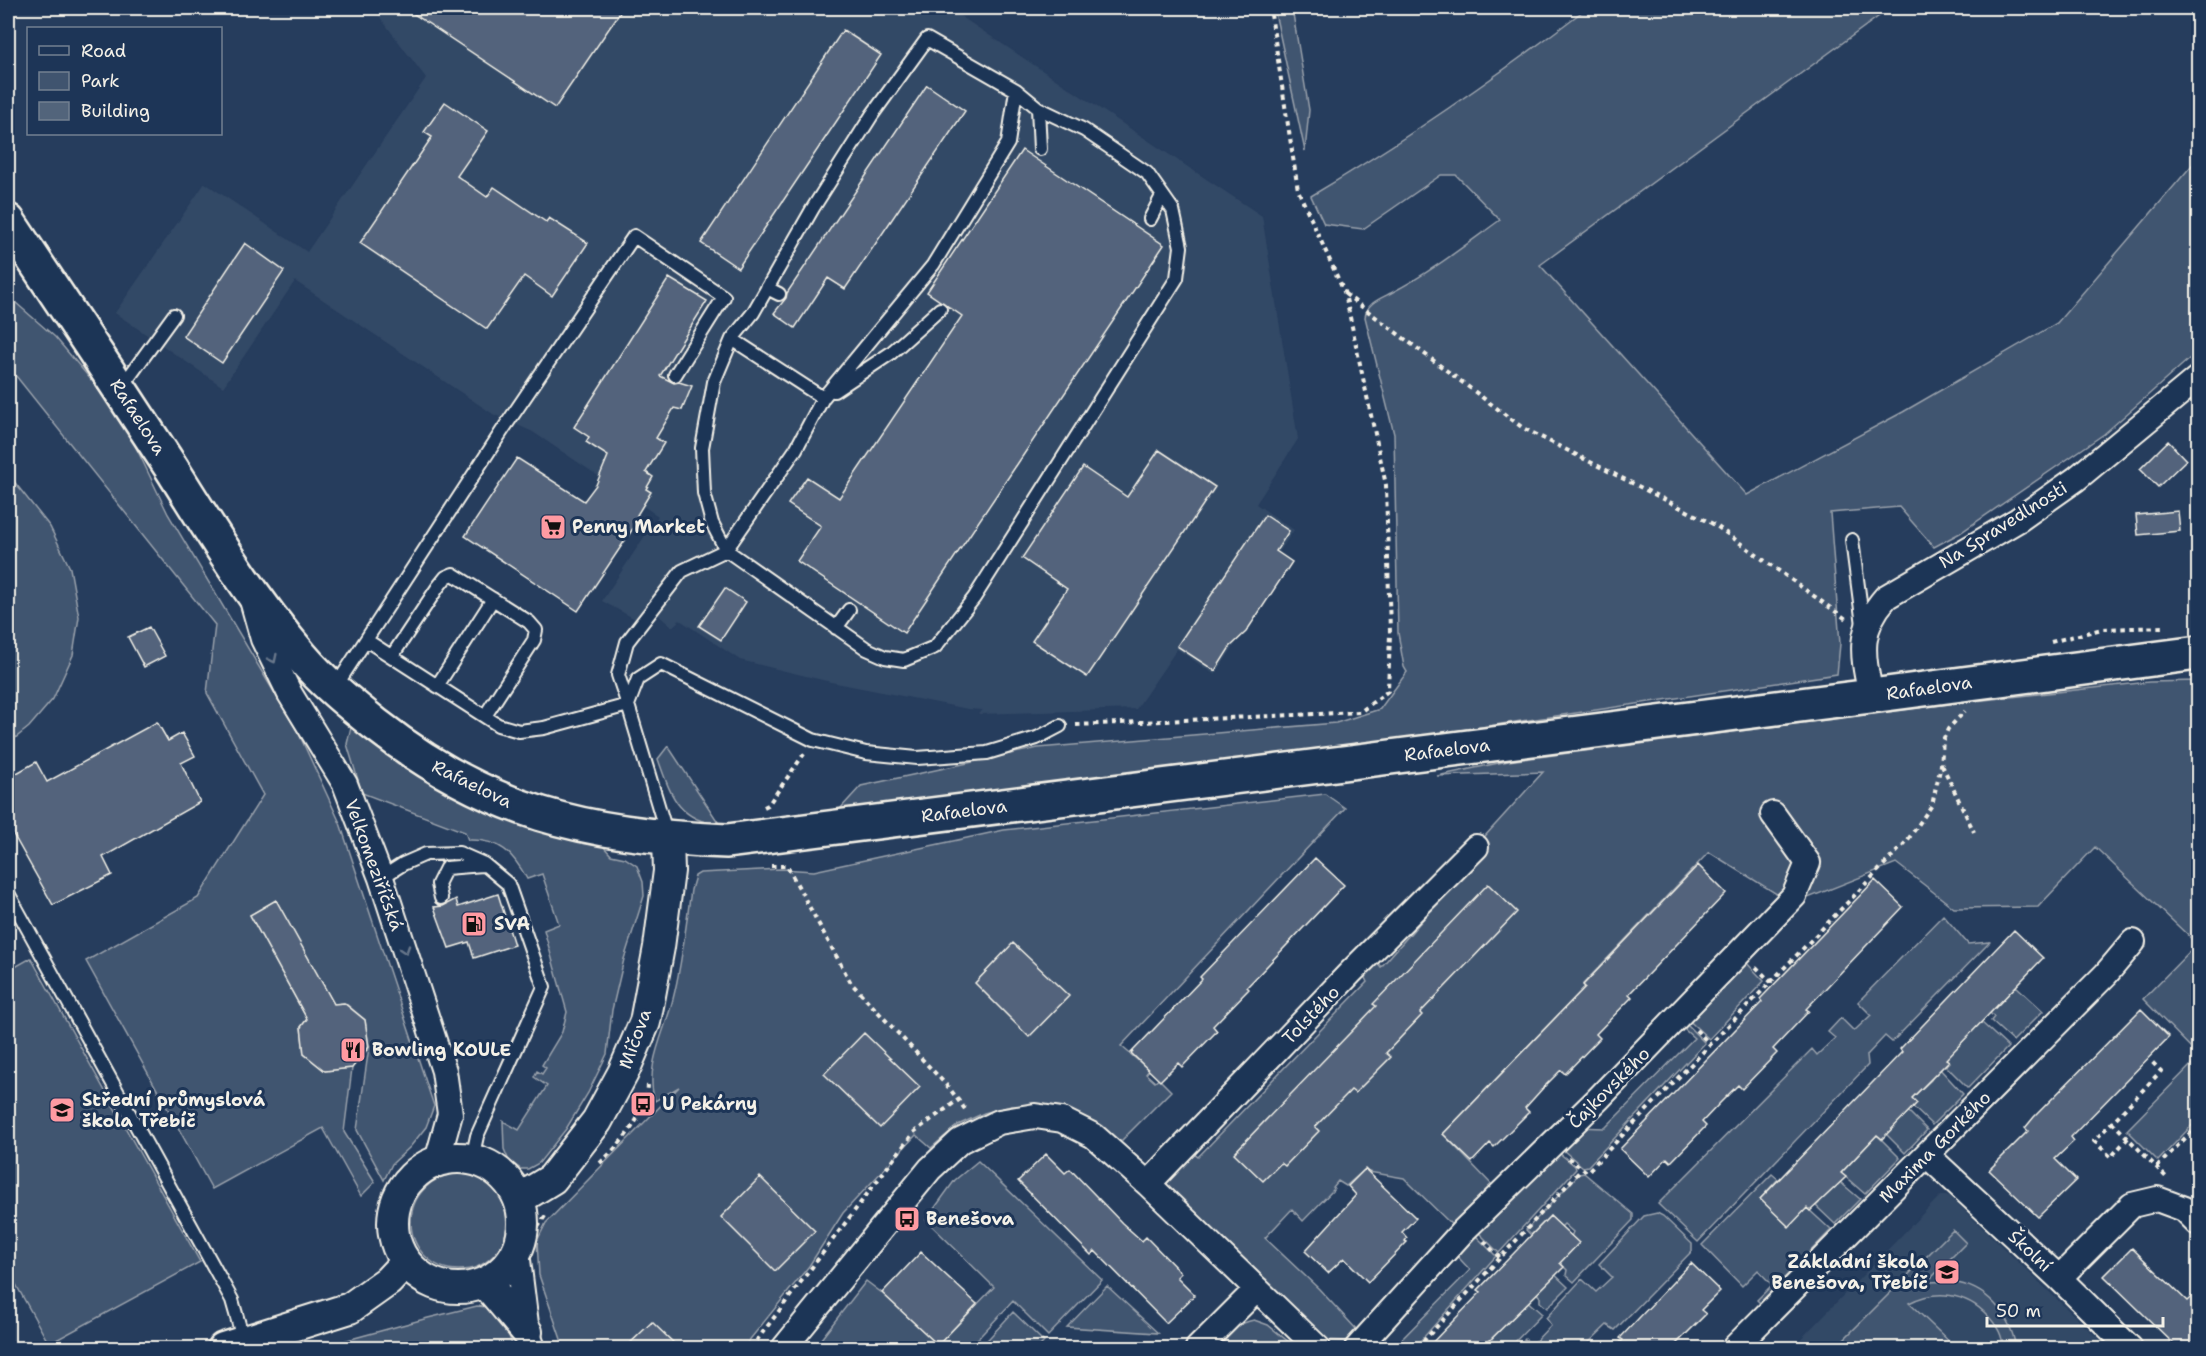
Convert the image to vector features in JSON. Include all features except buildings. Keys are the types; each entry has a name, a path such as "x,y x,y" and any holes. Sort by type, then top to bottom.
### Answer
{"main road":[{"name":"Rafaelova","path":"8,221 247,584 302,657 333,690 404,747 462,782 521,808 611,831 668,839 727,841 2199,653"}],"street":[{"name":"Na Spravedlnosti","path":"1870,696 1863,656 1864,632 1879,605 1893,591 2018,520 2076,479 2199,378"},
{"name":"Velkomeziříčská","path":"247,584 263,639 290,694 345,784 381,878 444,1071 450,1114 437,1161"},
{"name":"Čajkovského","path":"1357,1348 1464,1230 1606,1091 1794,896 1808,863 1773,814"},
{"name":"Míčova","path":"519,1199 552,1179 597,1121 623,1073 645,1022 659,947 669,871 668,839"},
{"name":"Tolstého","path":"1148,1184 1351,972 1476,847"},
{"name":"Maxima Gorkého","path":"1734,1348 1928,1156 2106,974 2133,942"},
{"path":"784,1348 930,1169 960,1140 999,1122 1035,1116 1062,1120 1094,1136 1148,1184 1318,1348"},
{"name":"Školní","path":"1928,1156 2059,1278 2130,1348"},
{"path":"454,1158 472,1159 492,1167 508,1181 519,1199 523,1221 517,1251 503,1270 485,1282 464,1288 442,1287 422,1278 405,1263 396,1245 392,1224 395,1204 405,1186 419,1171 437,1161 454,1158"},
{"path":"2059,1278 2132,1205 2157,1199 2184,1209 2199,1223"},
{"path":"517,1251 530,1340"},
{"path":"238,1347 350,1308 387,1281 405,1263"},
{"path":"485,1282 530,1340"},
{"path":"1198,1348 1257,1289"}],"lane":[{"path":"927,39 1016,90 1038,108 1084,130 1147,173 1173,210 1181,247 1177,278 974,598 935,647 904,660 885,657 867,649 726,550 712,523 704,492 702,448 714,382 732,339 773,291 813,208 872,115 927,39"},
{"path":"668,839 618,675 627,642 682,571 726,550 796,449 823,399 933,265 1008,143 1016,90"},
{"path":"1038,108 1040,149"},
{"path":"1150,219 1162,196"},
{"path":"333,690 498,437 634,236 724,297 675,375"},
{"path":"823,399 891,353 940,309"},
{"path":"120,389 174,315"},
{"path":"732,339 823,399"},
{"path":"1852,540 1864,632"},
{"path":"392,656 446,577 453,574 529,622 536,630 534,640 485,716"},
{"path":"437,686 493,599"},
{"path":"836,628 849,610"},
{"path":"366,640 498,724 519,731 544,728 628,705"},
{"path":"628,705 638,679 661,664 813,740 866,753 917,758 987,753 1037,738 1060,726"},
{"path":"381,878 403,864 426,854 459,853 484,864 507,884 544,987 477,1136 472,1159"},
{"path":"441,898 438,884 446,868 484,864"},
{"path":"8,893 232,1300 238,1347"}],"path":[{"path":"1060,726 1360,711 1388,691 1390,633 1386,485 1345,294 1298,190 1270,8"},
{"path":"1345,294 1523,428 1715,525 1864,632"},
{"path":"1552,1144 1581,1170 1587,1172 1907,841 1932,805 1941,765 1943,740 1948,729 1972,705"},
{"path":"760,809 768,805 813,740"},
{"path":"1941,765 1974,832"},
{"path":"764,865 787,866 851,983 958,1100 980,1130"},
{"path":"2128,1138 2111,1157 2094,1141 2161,1071 2151,1061"},
{"path":"751,1348 914,1132 958,1100"},
{"path":"2112,1122 2174,1184"},
{"path":"2157,1168 2199,1125"},
{"path":"1417,1348 1581,1170"}],"shaded area":[{"path":"373,8 948,8 1262,216 1298,439 1256,504 1294,530 1235,618 1246,628 1215,675 1177,649 1136,709 978,714 983,710 831,682 740,660 680,620 672,627 649,607 637,620 602,601 658,516 533,432 493,414 295,281 223,387 115,313 205,183 307,252 426,78"},
{"name":"Základní škola Benešova, Třebíč","path":"1940,1196 1949,1196 2108,1348 1792,1348"}],"green space":[{"path":"1274,8 1292,8 1309,110 1305,151"},
{"path":"1587,8 1890,8 1540,265 1747,495 1903,412 2057,323 2198,158 2198,351 2104,434 1960,533 1934,547 1899,507 1830,513 1840,644 1837,674 1428,735 839,810 861,786 1038,748 1336,723 1380,709 1407,672 1398,633 1394,434 1365,317 1366,312 1374,302 1433,268 1500,220 1456,175 1441,175 1363,229 1324,224 1311,196 1452,106"},
{"path":"8,296 55,337 120,414 168,514 299,734 340,823 434,1106 426,1127 392,1164 384,1180 357,1130 369,1047 365,1020 345,1003 334,1004 276,900 250,915 307,1019 301,1027 304,1054 325,1071 352,1068 344,1132 375,1182 361,1196 323,1128 212,1189 86,961 198,898 263,795 207,693 215,625 8,366"},
{"path":"8,474 50,527 70,568 79,617 73,655 53,699 29,727 8,744"},
{"path":"2198,681 2198,1055 2143,999 2197,944 2095,847 2038,907 1954,908 1896,863 1793,904 1709,852 1583,984 1585,987 1443,1134 1494,1187 1455,1228 1404,1178 1363,1171 1346,1186 1338,1181 1334,1189 1303,1221 1292,1209 1265,1238 1319,1289 1358,1331 1348,1341 1323,1340 1166,1187 1162,1178 1178,1141 1198,1157 1367,982 1355,957 1365,947 1381,967 1446,893 1466,857 1543,772 1437,776 1508,761 1956,703 2149,682"},
{"path":"351,727 417,775 459,797 562,836 602,845 611,855 625,858 637,866 643,882 644,896 624,959 612,1010 607,1054 588,1093 566,1129 539,1163 528,1169 521,1169 509,1161 504,1149 503,1121 519,1130 547,1086 534,1077 537,1071 542,1074 546,1068 542,1065 562,1032 567,1012 544,930 559,924 542,874 527,879 511,855 497,845 479,840 468,840 465,832 362,793 347,744"},
{"path":"668,746 720,825 694,818 678,804 667,784 658,759"},
{"path":"1325,794 1345,808 1121,1046 1149,1070 1146,1074 1155,1082 1159,1079 1171,1091 1120,1142 1092,1123 1032,1106 1011,1106 984,1113 958,1125 931,1148 916,1135 843,1213 809,1266 743,1348 564,1348 539,1275 537,1241 546,1223 679,1087 655,1101 652,1075 676,986 695,876 700,873 781,869 814,871 1004,830"},
{"path":"1943,915 1968,944 1990,942 1892,1042 1885,1036 1867,1055 1868,1065 1698,1242 1658,1204 1812,1049 1817,1055 1835,1038 1828,1032 1841,1018 1854,1031 1871,1015 1858,1002"},
{"path":"1740,956 1764,981 1709,1039 1683,1015"},
{"name":"Střední průmyslová škola Třebíč","path":"31,958 200,1262 49,1344 8,1270 8,971"},
{"path":"2016,986 2043,1011 2013,1041 1991,1021 1994,1017 1990,1013"},
{"path":"1682,1020 1705,1043 1588,1166 1583,1167 1557,1145 1574,1127 1605,1128 1694,1038 1685,1030"},
{"path":"1981,1022 2008,1047 1968,1088 1946,1066 1950,1062 1946,1059"},
{"path":"2198,1058 2198,1119 2158,1161 2127,1130"},
{"path":"1938,1067 1963,1094 1932,1125 1913,1107 1912,1098 1931,1080"},
{"path":"1904,1107 1927,1130 1905,1153 1886,1134"},
{"path":"1877,1135 1900,1158 1865,1194 1841,1173"},
{"path":"1553,1148 1576,1169 1499,1253 1475,1229"},
{"path":"978,1161 1102,1280 1048,1336 1013,1301 969,1348 814,1348 866,1281 938,1345 994,1287 926,1220 955,1180"},
{"path":"1584,1173 1633,1214 1633,1220 1574,1282 1566,1275 1567,1270 1560,1263 1573,1232 1564,1224 1561,1227 1550,1216 1531,1235 1526,1230 1579,1174"},
{"path":"459,1174 477,1178 493,1188 503,1204 507,1222 503,1240 493,1256 477,1266 459,1270 441,1266 425,1256 415,1240 411,1222 415,1204 425,1188 441,1178"},
{"path":"1772,1174 1778,1179 1760,1199 1807,1208 1831,1230 1760,1303 1757,1300 1772,1285 1758,1270 1742,1286 1702,1245"},
{"path":"1840,1182 1860,1199 1835,1224 1816,1206 1819,1203 1815,1199"},
{"path":"1657,1213 1692,1244 1692,1251 1615,1330 1607,1325 1583,1348 1516,1348 1525,1339 1532,1345 1551,1325 1546,1318 1582,1279 1596,1292 1612,1277 1599,1264 1644,1216"},
{"path":"1953,1230 1966,1243 1927,1282 1964,1285 1986,1296 2002,1313 2016,1348 2003,1348 1996,1326 1979,1308 1960,1298 1940,1295 1909,1303 1956,1348 1835,1348"},
{"path":"1472,1232 1496,1256 1414,1348 1393,1348 1470,1270 1456,1253"},
{"path":"1551,1271 1568,1287 1547,1308 1540,1302 1540,1297 1534,1290"},
{"path":"1107,1286 1158,1333 1067,1327"},
{"path":"1525,1299 1542,1314 1509,1348 1498,1348 1491,1339"},
{"path":"477,1306 501,1312 513,1348 451,1348 450,1346 442,1348 318,1348 428,1318"},
{"path":"1013,1312 1044,1342 1038,1348 980,1348"},
{"path":"1254,1320 1268,1325 1290,1343 1288,1348 1222,1348 1219,1342 1227,1334 1239,1325"}],"place":[{"name":"Penny Market","path":"553,527"},
{"name":"SVA","path":"474,924"},
{"name":"Bowling KOULE","path":"353,1050"},
{"name":"U Pekárny","path":"643,1104"},
{"name":"Střední průmyslová škola Třebíč","path":"62,1110"},
{"name":"Benešova","path":"907,1219"},
{"name":"Základní škola Benešova, Třebíč","path":"1947,1272"}]}
